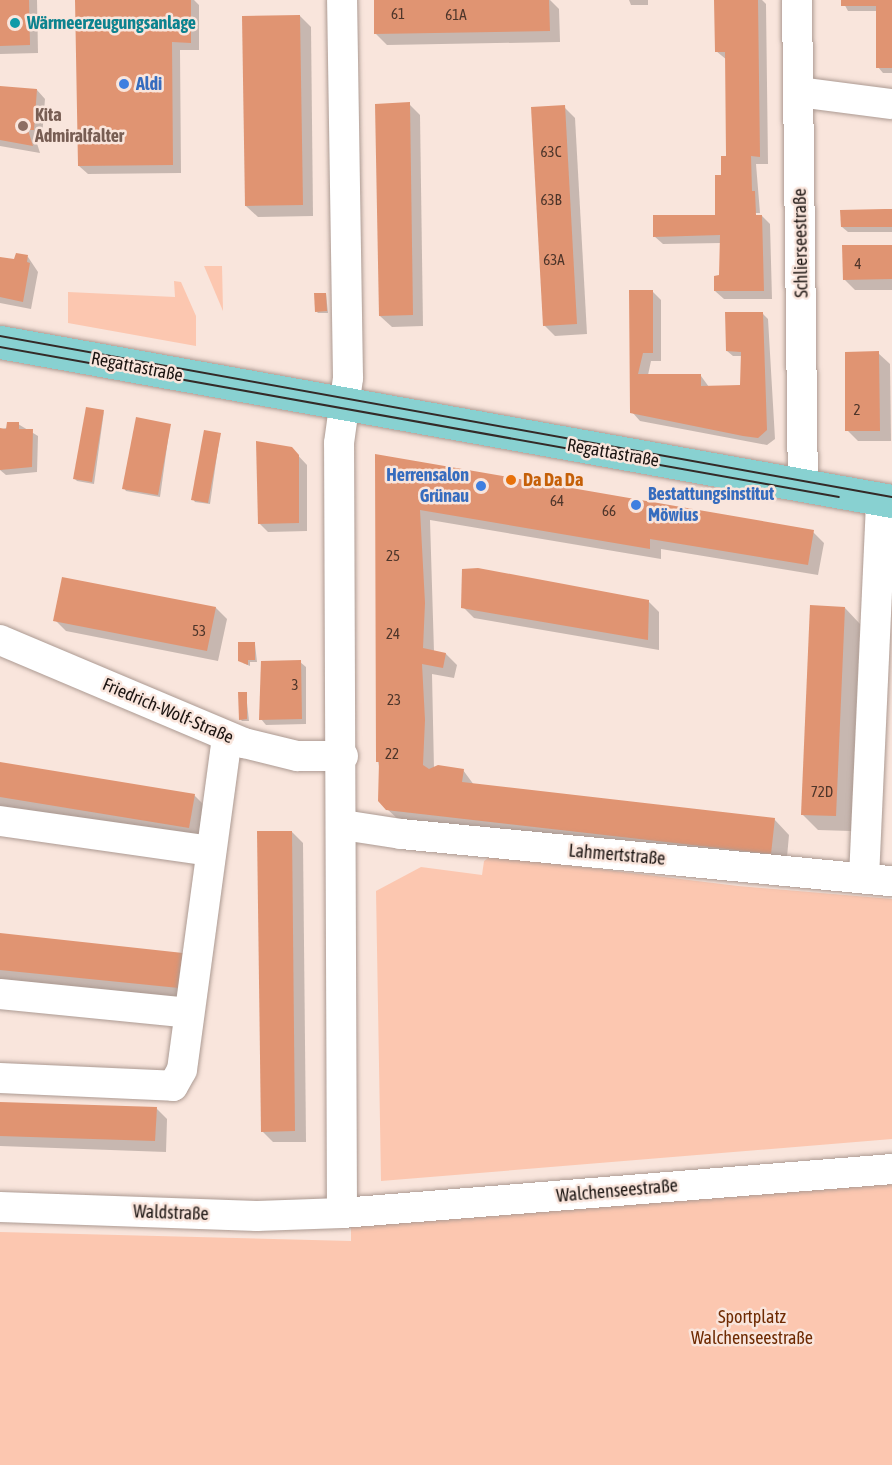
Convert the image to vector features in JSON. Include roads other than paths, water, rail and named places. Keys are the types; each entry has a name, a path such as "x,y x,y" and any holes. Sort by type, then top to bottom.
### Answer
{"main road":[{"name":"Regattastraße","path":"0,342 345,406 887,500"}],"street":[{"path":"342,0 348,378 339,443 343,756 342,1213"},
{"name":"Schlierseestraße","path":"797,0 803,486"},
{"path":"799,92 892,104"},
{"name":"Regattastraße","path":"878,880 887,500"},
{"name":"Friedrich-Wolf-Straße","path":"0,640 227,737 297,756 343,756"},
{"path":"0,1078 173,1086 182,1070 227,737"},
{"path":"0,820 210,851"},
{"name":"Lahmertstraße","path":"343,825 401,834 878,880"},
{"path":"0,994 189,1013"},
{"name":"Walchenseestraße","path":"342,1213 892,1168"},
{"name":"Waldstraße","path":"0,1207 257,1216 342,1213"}],"tram line":[{"path":"0,336 892,497"},
{"path":"0,347 839,497"}],"place":[{"name":"Wärmeerzeugungsanlage","path":"15,23"},
{"name":"Aldi","path":"124,84"},
{"name":"Kita Admiralfalter","path":"23,126"},
{"name":"Da Da Da","path":"511,480"},
{"name":"Herrensalon Grünau","path":"481,486"},
{"name":"Bestattungsinstitut Möwius","path":"636,505"}],"park label":[{"name":"Sportplatz Walchenseestraße","path":"752,1328"}]}
